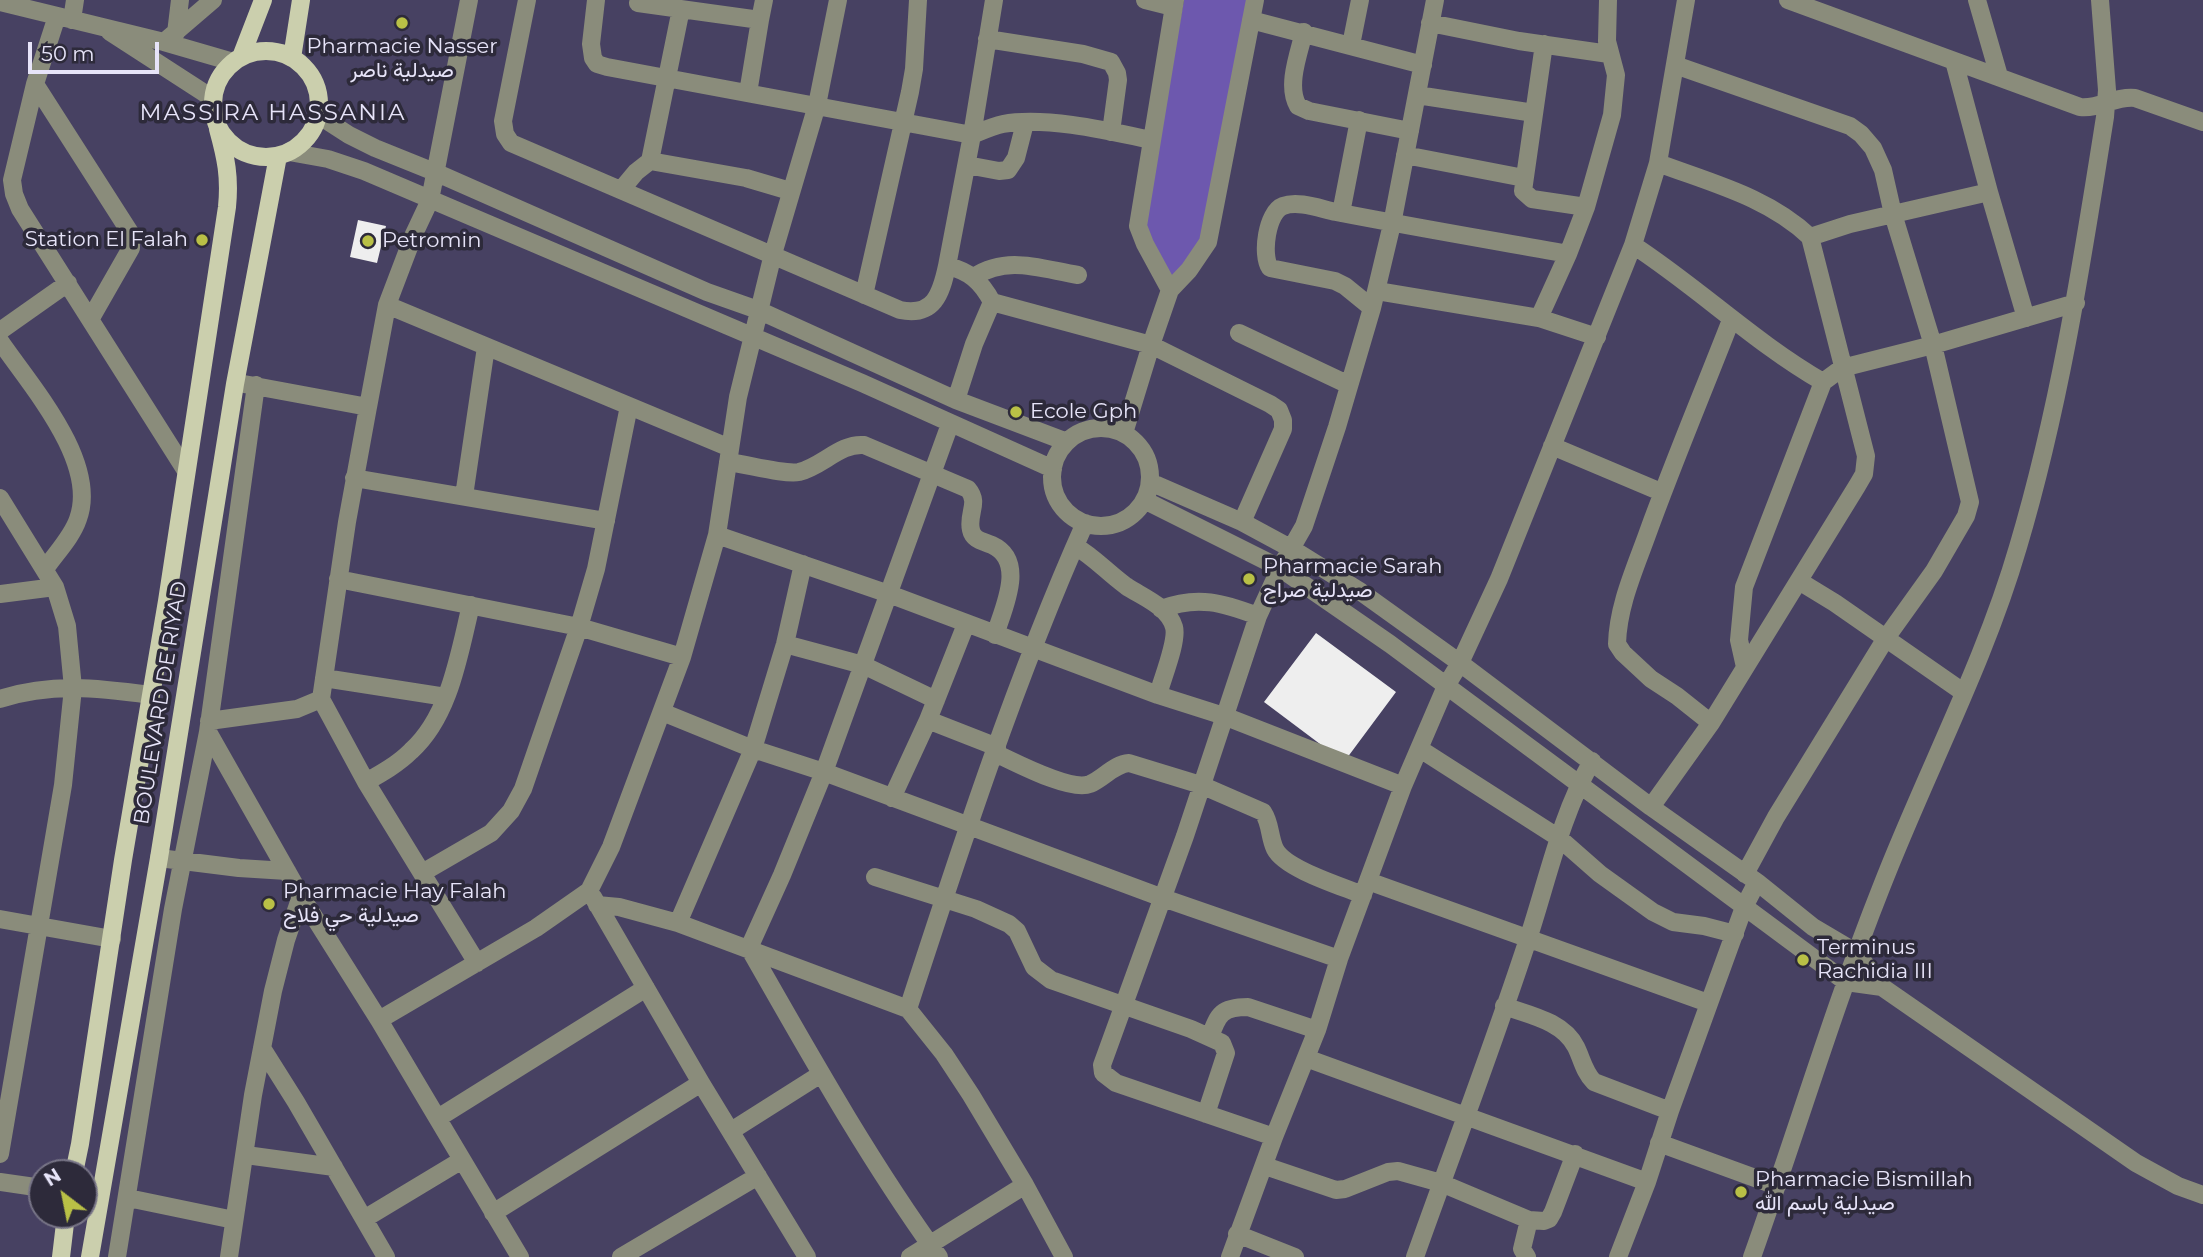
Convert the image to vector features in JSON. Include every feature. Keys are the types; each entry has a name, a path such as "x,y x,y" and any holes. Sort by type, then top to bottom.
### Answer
{"main road":[{"path":"237,59 258,51 276,51 305,68 314,82 319,98 318,115 308,137 284,154 260,158 243,153 228,143 214,119 212,98 219,78 237,59 263,0"},
{"path":"292,58 301,0"},
{"name":"BOULEVARD DE RIYAD","path":"77,1159 228,207 228,162 218,129"},
{"name":"BOULEVARD DE RIYAD","path":"90,1257 159,858 235,384 284,154"},
{"path":"61,1257 64,1229"}],"street":[{"path":"75,0 64,18 35,84 12,180 14,194 20,209 186,471"},
{"path":"170,37 180,0"},
{"path":"170,37 213,0"},
{"path":"469,0 430,200 387,305 338,579 321,699 366,782 477,963"},
{"path":"527,0 503,121 505,134 512,143 773,254 864,296 900,310 920,311 935,299 942,289 967,165 994,0"},
{"path":"596,0 590,44 597,64 972,135 1003,124 1025,123 1111,132 1151,140"},
{"path":"748,93 764,0"},
{"path":"379,1020 536,928 593,898 682,657 717,535 738,397 790,191 817,105 838,0"},
{"path":"864,296 914,69 918,0"},
{"path":"1145,0 1174,4 1138,226 1170,290"},
{"path":"1124,433 1170,290 1189,270 1208,242 1255,0"},
{"path":"1351,45 1360,0"},
{"path":"1274,1137 1116,1083 1103,1073 1102,1065 1163,898 1258,616 1280,568 1304,526 1314,498 1374,300 1392,224 1435,0"},
{"path":"1539,318 1586,206 1612,115 1616,75 1609,54 1608,0"},
{"path":"1230,1257 1317,1030 1339,959 1403,786 1446,686 1460,663 1499,579 1633,245 1658,163 1685,0"},
{"path":"1788,0 2080,107 2089,108 2125,97 2135,98 2203,122"},
{"path":"1977,0 1999,76"},
{"path":"1752,1257 1884,878 1995,616 2018,549 2040,467 2076,303 2106,103 2100,0"},
{"path":"635,1 760,20"},
{"path":"0,2 104,28 170,37 237,59"},
{"path":"621,190 636,172 650,161 681,9"},
{"path":"1251,20 1423,65"},
{"path":"1430,23 1609,54"},
{"path":"104,28 118,40 212,98"},
{"path":"1304,32 1295,68 1295,102 1303,109 1410,131"},
{"path":"987,39 1083,54 1111,62 1118,80 1111,132"},
{"path":"1545,44 1523,191 1532,199 1586,206"},
{"path":"1955,61 1989,192 2026,318"},
{"path":"1618,1257 1744,907 1751,878 1776,817 1886,638 1934,571 1966,516 1970,502 1933,345 1882,170 1873,148 1850,126 1675,65"},
{"path":"35,84 131,233 131,248 91,318"},
{"path":"1417,95 1534,113"},
{"path":"318,115 366,144 707,292 758,310 956,400 1067,442"},
{"path":"1341,213 1359,120"},
{"path":"967,165 1008,170 1016,158 1025,123"},
{"path":"284,154 328,159 364,171 752,336 1053,469"},
{"path":"1405,155 1524,178"},
{"path":"650,161 746,178 790,191"},
{"path":"1651,807 1711,723 1800,581 1857,486 1866,465 1810,237 1770,206 1658,163"},
{"path":"1810,237 1850,224 1989,192"},
{"path":"1568,254 1392,224 1300,205 1283,206 1276,210 1265,248 1266,262 1270,268 1335,281 1374,300 1539,318 1597,337"},
{"path":"1633,245 1664,265 1731,320 1823,382"},
{"path":"974,277 988,268 1013,264 1078,275"},
{"path":"947,266 966,271 974,277 992,302 1151,345 1236,385 1279,410 1283,429 1242,522"},
{"path":"0,331 68,283"},
{"path":"956,400 974,344 992,302"},
{"path":"1745,667 1739,640 1744,587 1823,382 1842,368 1933,345 2076,303"},
{"path":"387,305 629,405 729,455 796,472 828,459 853,444 880,450 968,489 975,501 970,527 972,534 996,547 1008,562 1011,578 995,635"},
{"path":"1711,723 1650,679 1617,644 1625,594 1661,492 1731,320"},
{"path":"1239,333 1349,385"},
{"path":"0,341 70,446 78,466 81,500 79,518 45,569"},
{"path":"464,496 486,347"},
{"path":"235,384 256,385 368,407"},
{"path":"117,1257 182,861 209,726 256,385"},
{"path":"422,873 479,842 503,822 523,789 579,626 606,522 629,405"},
{"path":"749,948 824,772 950,424"},
{"path":"1094,429 1110,429 1124,433 1136,442 1150,467 1150,482 1144,500 1125,520 1112,524 1099,526 1073,517 1063,508 1053,483 1053,469 1067,442 1079,433 1094,429"},
{"path":"1552,446 1661,492"},
{"path":"355,478 606,522"},
{"path":"1150,482 1242,522 1361,592 1751,878 1813,927 1857,953 1882,987 2136,1163 2178,1186 2203,1195"},
{"path":"0,498 55,587 67,626 74,688 63,785 0,1154"},
{"path":"1144,500 1280,568 1390,644 1846,982 1882,987"},
{"path":"908,1009 996,750 1034,647 1085,523"},
{"path":"717,535 889,594 1158,695 1224,716 1403,786"},
{"path":"1075,546 1087,552 1125,585 1161,609 1174,626 1174,639 1158,695"},
{"path":"678,923 753,749 785,644 803,564"},
{"path":"338,579 579,626 682,657"},
{"path":"1800,581 1963,692"},
{"path":"0,594 55,587"},
{"path":"1161,609 1177,603 1202,601 1230,606 1258,616"},
{"path":"366,782 413,750 427,731 446,697 471,605"},
{"path":"892,798 928,720 966,624"},
{"path":"785,644 863,665 936,700"},
{"path":"324,678 446,697"},
{"path":"0,699 49,687 151,695"},
{"path":"209,726 297,709 321,699"},
{"path":"662,712 753,749 824,772 1163,898 1339,959"},
{"path":"928,720 1061,781 1076,785 1093,783 1118,765 1129,762 1201,785 1263,812 1271,828 1275,850 1286,861 1529,938 1708,1003"},
{"path":"209,726 301,896 379,1020 520,1257"},
{"path":"1420,749 1559,838 1600,874 1653,912 1674,922 1734,934"},
{"path":"1415,1257 1529,938 1578,784 1592,761"},
{"path":"159,858 287,871"},
{"path":"875,877 976,909 1009,925 1017,931 1034,967 1051,980 1222,1043 1226,1054 1206,1114"},
{"path":"229,1257 262,1048 286,940 301,896"},
{"path":"593,898 678,923 749,948 908,1009 944,1054 1026,1185 1064,1257"},
{"path":"593,898 807,1257"},
{"path":"0,919 112,939"},
{"path":"749,948 821,1074 935,1251"},
{"path":"438,1118 646,988"},
{"path":"1504,1006 1560,1028 1568,1034 1587,1074 1594,1082 1670,1111"},
{"path":"1210,1037 1220,1015 1235,1007 1248,1007 1317,1030"},
{"path":"262,1048 386,1257"},
{"path":"1306,1058 1647,1182"},
{"path":"731,1131 821,1074"},
{"path":"492,1213 701,1083"},
{"path":"1659,1143 1777,1186"},
{"path":"1265,1166 1336,1191 1388,1172 1398,1171 1441,1183 1529,1220 1545,1222 1549,1219 1575,1154"},
{"path":"246,1155 334,1167"},
{"path":"364,1219 462,1160"},
{"path":"621,1257 758,1176"},
{"path":"0,1182 28,1186"},
{"path":"910,1257 935,1251 1026,1185"},
{"path":"128,1198 234,1220"},
{"path":"1527,1257 1522,1249 1529,1220"},
{"path":"1237,1234 1295,1257"}],"shaded area":[{"path":"1184,0 1255,0 1210,252 1176,287 1142,224"}],"building":[{"name":"Petromin","path":"358,220 386,226 377,263 350,257"},
{"path":"1316,633 1396,692 1344,762 1264,702"}],"place":[{"name":"Pharmacie Nasser صيدلية ناصر","path":"402,23"},
{"name":"Station El Falah","path":"202,240"},
{"name":"Petromin","path":"368,241"},
{"name":"Ecole Gph","path":"1016,412"},
{"name":"Pharmacie Sarah صيدلية صراح","path":"1249,579"},
{"name":"Pharmacie Hay Falah صيدلية حي فلاح","path":"269,904"},
{"name":"Terminus Rachidia III","path":"1803,960"},
{"name":"Pharmacie Bismillah صيدلية باسم الله","path":"1741,1192"}],"district":[{"name":"MASSIRA HASSANIA","path":"273,113"}]}
